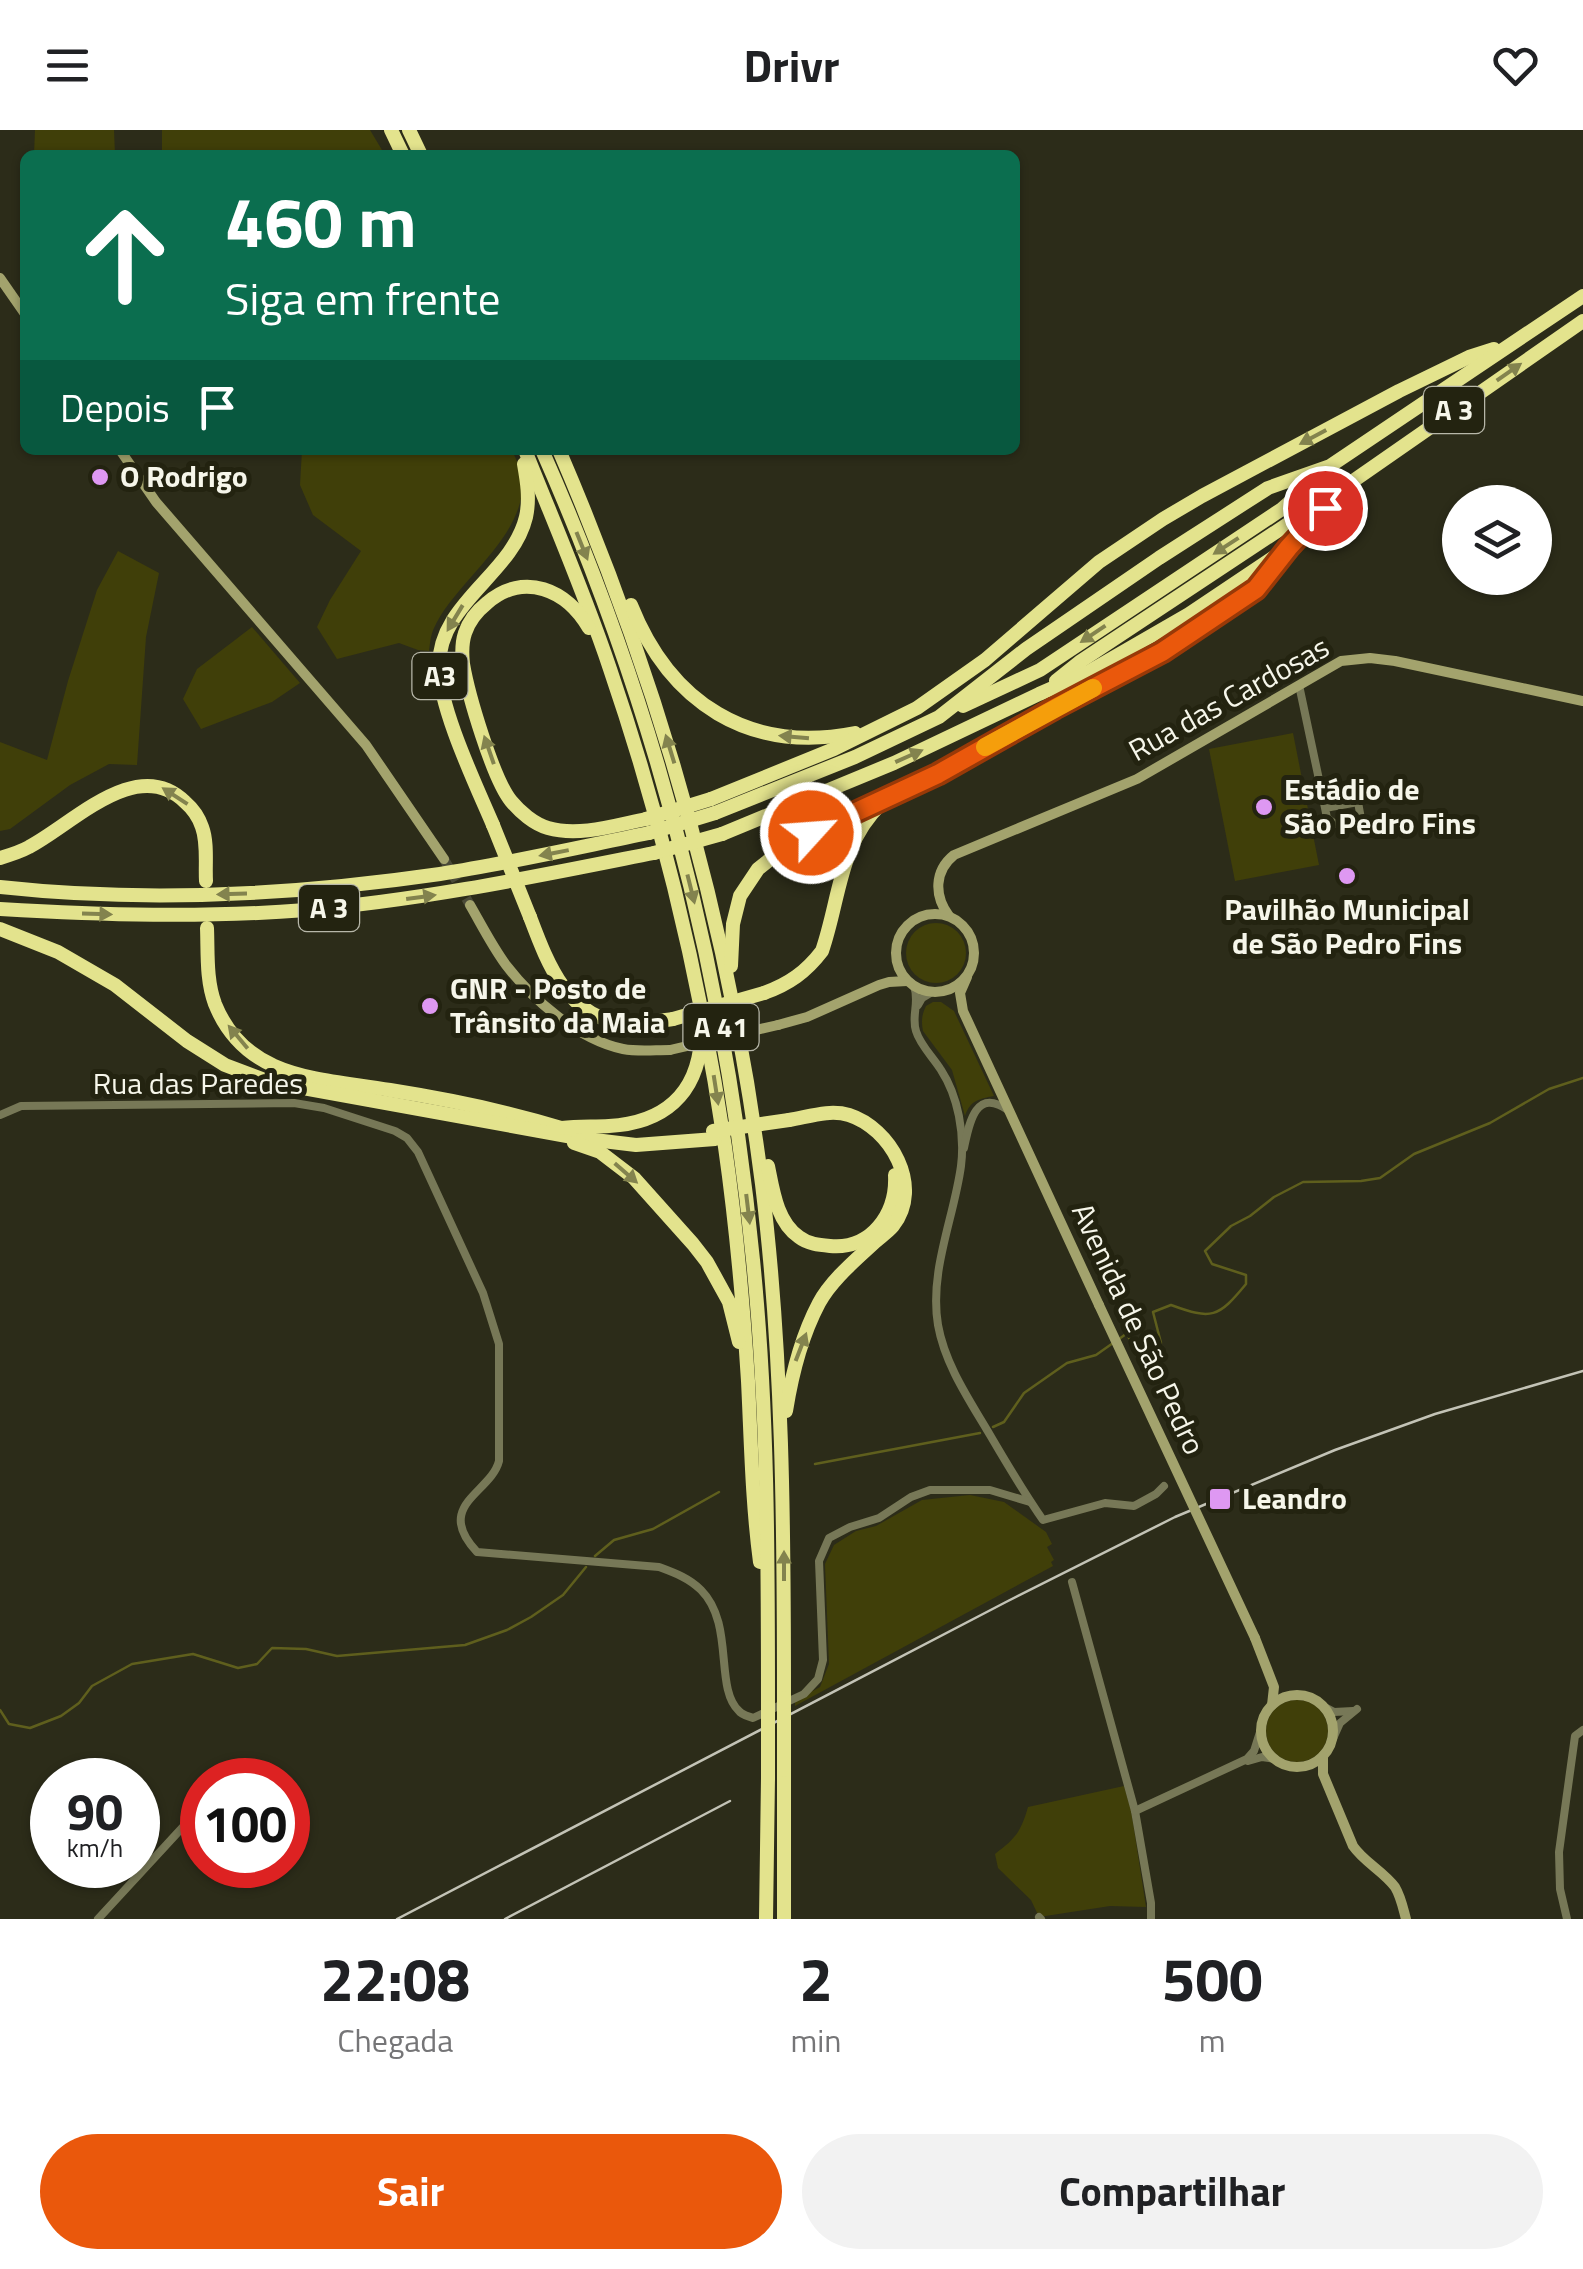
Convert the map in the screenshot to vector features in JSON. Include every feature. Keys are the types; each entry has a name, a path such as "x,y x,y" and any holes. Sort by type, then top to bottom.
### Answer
{"highway":[{"name":"A 3","path":"713,806 855,757 1040,670 1282,509 1330,466 1583,296"},
{"name":"A 3","path":"1039,694 1081,661 1343,488 1583,321"},
{"path":"609,664 579,612 565,599 541,587 520,587 496,595 476,612 465,634 462,659 498,776 509,799 544,827 566,831 648,826 713,806 917,708 985,660 1099,562 1163,519 1399,392 1470,357 1508,345"},
{"name":"A3","path":"524,455 526,516 516,543 463,604 443,637 439,667 450,715 530,917 557,980 582,1008 626,1024 673,1019 785,985 812,965 822,951 854,836 889,796"},
{"path":"525,455 609,664 656,819 699,994 726,1150 740,1273 756,1528 768,1622"},
{"name":"A 41","path":"544,455 605,606 646,726 714,988 739,1142 754,1260 764,1408 768,1622 766,1919"},
{"name":"A 41","path":"561,455 643,666 684,796 732,995 757,1147 772,1286 781,1442 784,1919"},
{"name":"A 3","path":"940,717 1026,649 1268,488 1330,466"},
{"name":"A 3","path":"0,909 142,915 306,910 468,890 654,853 722,834 894,763 1085,674 1160,631 1289,547 1343,488"},
{"path":"732,995 732,924 740,896 758,869 788,845 938,774 1162,652 1256,589 1289,547"},
{"path":"605,561 623,585 658,659 682,686 712,709 762,732 804,738 855,733 889,722"},
{"path":"0,858 28,848 100,800 133,787 156,785 175,792 192,808 204,829 206,881"},
{"name":"A 3","path":"0,887 160,895 309,889 473,868 648,826"},
{"path":"208,928 209,977 215,1004 230,1030 253,1055 281,1071 452,1102 602,1135 714,1135"},
{"path":"0,930 58,952 115,985 225,1065 270,1082 539,1132 636,1145 789,1124 846,1124 878,1143 890,1163 895,1188 888,1214 870,1237 844,1248 817,1245 798,1237 781,1216 768,1165 757,1147"},
{"path":"562,1128 632,1123 658,1114 677,1100 700,1062 699,994"},
{"path":"781,1442 797,1353 821,1299 894,1224 904,1190 898,1159 886,1140 867,1123 830,1112 789,1124"},
{"path":"539,1132 600,1152 616,1163 693,1244 729,1302 748,1386"}],"street":[{"path":"0,278 20,307"},
{"path":"123,455 156,502 366,745 444,859"},
{"name":"Rua das Cardosas","path":"921,916 932,908 939,894 940,870 954,855 1137,780 1341,661 1370,658 1583,700"},
{"path":"1299,686 1325,808 1328,818 1335,824 1361,819 1358,802 1325,808"},
{"path":"939,894 949,916 968,931 973,942 975,954 960,993 963,1011"},
{"path":"470,905 506,965 546,1007 592,1040 627,1050 670,1050 778,1025 889,982 937,992"},
{"path":"867,990 889,970 907,926 921,916 949,916"},
{"path":"896,948 898,966 918,997 914,1018 918,1037 952,1091 962,1146 960,1167"},
{"path":"916,1009 922,998 952,989 967,977"},
{"name":"Avenida de São Pedro","path":"937,992 952,998 963,1011 1269,1667 1274,1686 1271,1706"},
{"name":"Rua das Paredes","path":"0,1116 21,1106 294,1103 340,1113 407,1138 418,1152 483,1293 499,1344 500,1461 498,1468 465,1502 465,1535 478,1552 659,1566 686,1578 705,1593 722,1629 727,1691 739,1712 753,1718 804,1694 818,1679 823,1660 819,1561 830,1538 930,1490 990,1490 1030,1502"},
{"path":"1010,1112 994,1103 980,1106 973,1113 937,1290 938,1324 948,1358 960,1385 1043,1520 1105,1503 1134,1506 1164,1486"},
{"path":"1072,1582 1136,1812 1152,1919"},
{"name":"Avenida de São Pedro","path":"1269,1667 1281,1684 1302,1696"},
{"path":"1136,1812 1247,1759 1254,1751 1265,1714 1282,1698 1302,1696 1334,1712 1357,1709 1340,1724 1323,1756 1314,1763 1292,1767 1262,1757 1234,1766"},
{"path":"1321,1705 1331,1721 1332,1740"},
{"path":"1262,1730 1265,1748 1276,1760"},
{"path":"1567,1919 1558,1852 1575,1736 1583,1730"},
{"path":"1323,1756 1323,1774 1354,1846 1394,1886 1406,1919"},
{"path":"98,1919 180,1830"}],"shaded area":[{"path":"35,130 114,130 115,150 34,150"},
{"path":"162,130 370,130 382,150 162,150"},
{"path":"302,455 514,455 521,472 522,494 505,535 445,609 433,630 429,651 399,643 337,659 317,627 361,551 313,515 300,485"},
{"path":"118,551 159,573 146,637 137,765 109,764 70,785 10,829 0,831 0,742 47,760 97,590"},
{"path":"252,627 300,683 272,702 201,729 183,699 197,669"},
{"name":"Estádio de São Pedro Fins","path":"1293,733 1319,865 1235,881 1209,749"},
{"path":"936,923 957,932 966,953 957,974 936,983 915,974 906,953 915,932"},
{"path":"941,1002 954,1011 994,1096 975,1102 965,1116 952,1070 923,1031 926,1006"},
{"path":"970,1495 1004,1502 1046,1532 1052,1544 1047,1547 1053,1566 795,1706 795,1701 820,1687 829,1664 825,1564 834,1545 922,1500"},
{"path":"1297,1700 1319,1709 1328,1731 1319,1753 1297,1762 1275,1753 1266,1731 1275,1709"},
{"path":"1124,1786 1146,1907 1110,1906 1039,1917 1031,1900 998,1868 995,1854 1016,1834 1028,1807"}],"waterway":[{"path":"1119,1339 1126,1334 1142,1355 1161,1343 1153,1312 1171,1305 1205,1314 1228,1304 1246,1284 1246,1275 1212,1264 1205,1251 1231,1226 1274,1197 1303,1182 1380,1178 1414,1154 1490,1123 1549,1089 1583,1078"},
{"path":"993,1427 1004,1422 1024,1393 1067,1363 1096,1355 1113,1343"},
{"path":"815,1464 980,1433"},
{"path":"595,1556 614,1540 653,1529 719,1492"},
{"path":"0,1710 9,1724 30,1728 61,1716 79,1703 92,1686 132,1664 193,1654 238,1668 257,1664 272,1648 306,1649 337,1656 465,1645 531,1617 563,1595 586,1567"}],"tunnel":[{"path":"444,859 470,905"}],"railway":[{"path":"397,1919 1175,1517 1335,1450 1435,1414 1583,1371"},
{"path":"505,1919 730,1801"}],"slow traffic":[{"path":"985,747 1093,688"}],"place":[{"name":"O Rodrigo","path":"100,477"},
{"name":"Estádio de São Pedro Fins","path":"1264,807"},
{"name":"Pavilhão Municipal de São Pedro Fins","path":"1347,876"},
{"name":"GNR - Posto de Trânsito da Maia","path":"430,1006"},
{"name":"Leandro","path":"1220,1499"}],"route":[{"path":"811,833 938,774 1162,652 1256,589 1325,508"}]}
